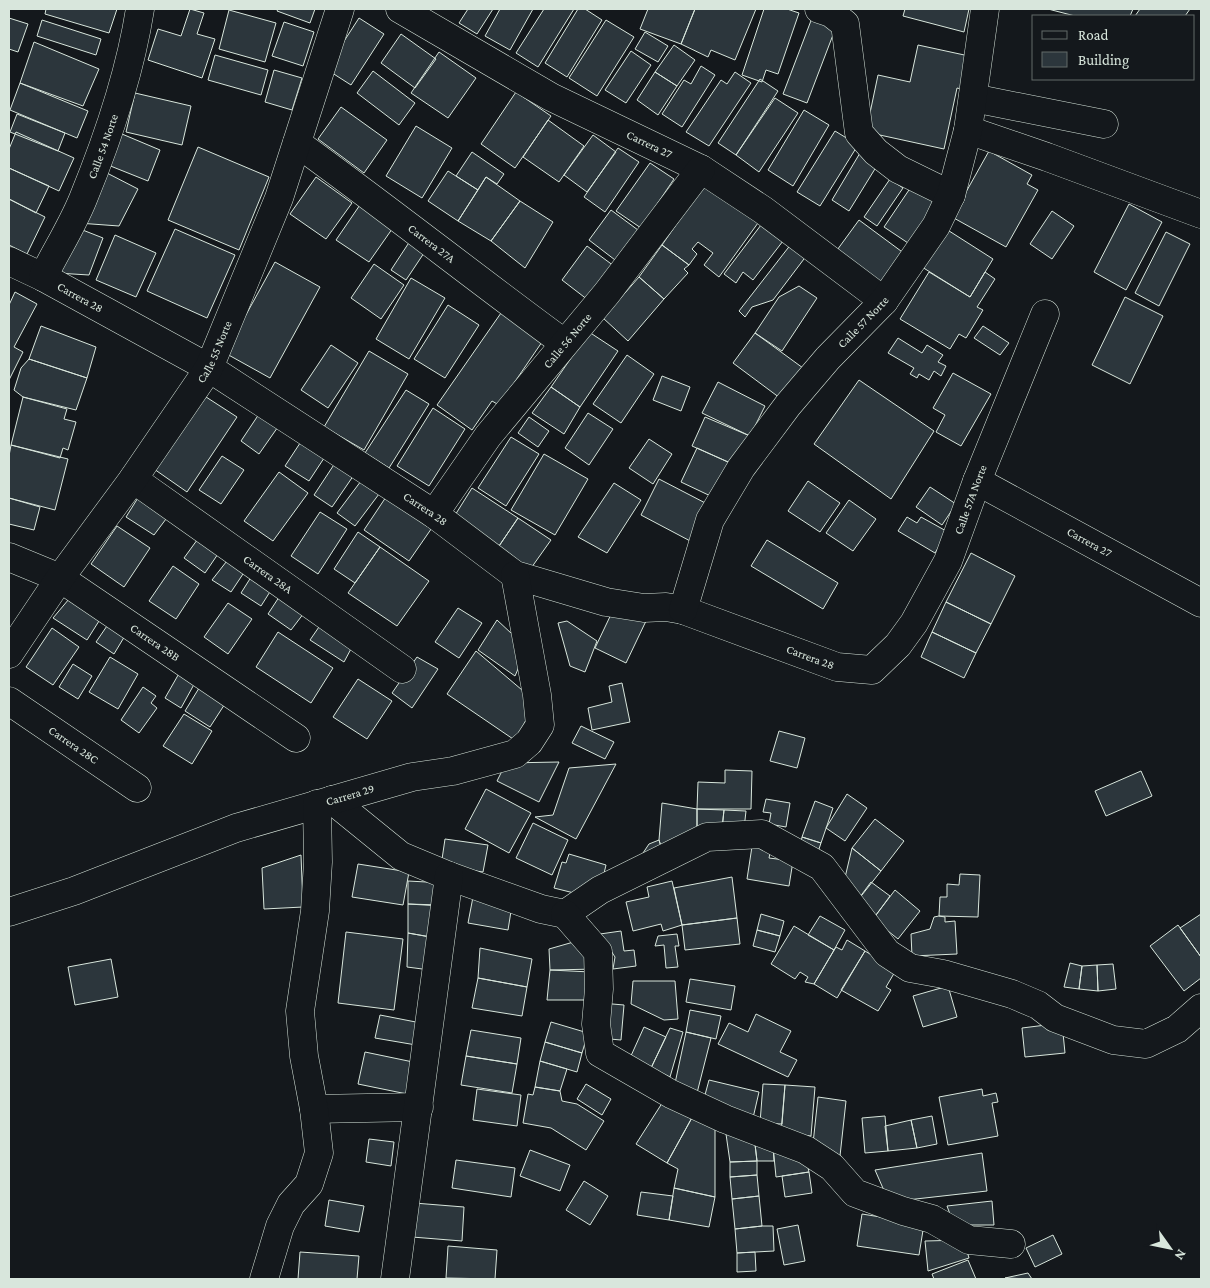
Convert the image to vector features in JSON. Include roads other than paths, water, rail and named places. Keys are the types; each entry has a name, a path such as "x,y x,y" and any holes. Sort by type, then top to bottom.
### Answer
{"street":[{"name":"Calle 54 Norte","path":"43,277 83,200 113,119 136,35 140,9"},
{"name":"Calle 55 Norte","path":"9,654 60,578 133,479 209,368 279,198 340,9"},
{"name":"Carrera 27","path":"400,9 551,97 701,169 763,210 884,301"},
{"name":"Calle 57 Norte","path":"683,610 710,520 741,468 788,405 828,358 884,301 936,226 950,195 968,130 985,9"},
{"path":"825,11 845,24 859,133 876,152 898,169 950,195"},
{"path":"973,98 1104,124"},
{"path":"968,130 1047,156 1201,214"},
{"name":"Carrera 27A","path":"297,143 397,215 485,285 564,343"},
{"name":"Calle 56 Norte","path":"434,514 488,436 644,247 701,169"},
{"name":"Carrera 28","path":"9,262 43,277 209,368 434,514 515,575 606,602 644,608 666,607 683,610 837,667 872,670"},
{"name":"Calle 57A Norte","path":"872,670 898,645 914,623 948,561 977,482 1045,314"},
{"name":"Carrera 28A","path":"133,479 402,669"},
{"name":"Carrera 27","path":"977,482 1201,603"},
{"name":"Carrera 28B","path":"9,556 60,578 296,738"},
{"name":"Carrera 29","path":"9,912 74,890 236,828 412,777 453,771 515,754 529,742 540,725 515,575"},
{"name":"Carrera 28C","path":"9,701 137,788"},
{"path":"264,1279 280,1226 292,1204 309,1184 319,1153 314,1109 304,1056 300,1011 315,911 325,802 401,856 449,876 541,909 565,914 598,952 599,989 596,1024 600,1053 672,1094 725,1119 806,1150 832,1167 856,1193 903,1211 932,1219 969,1240 1011,1244"},
{"path":"565,914 600,890 707,837 762,834 822,867 886,952 910,968 943,974 1012,994 1038,1005 1055,1018 1113,1040 1146,1044 1178,1029 1201,1008"},
{"path":"395,1279 449,876"},
{"path":"314,1109 419,1107"}]}
